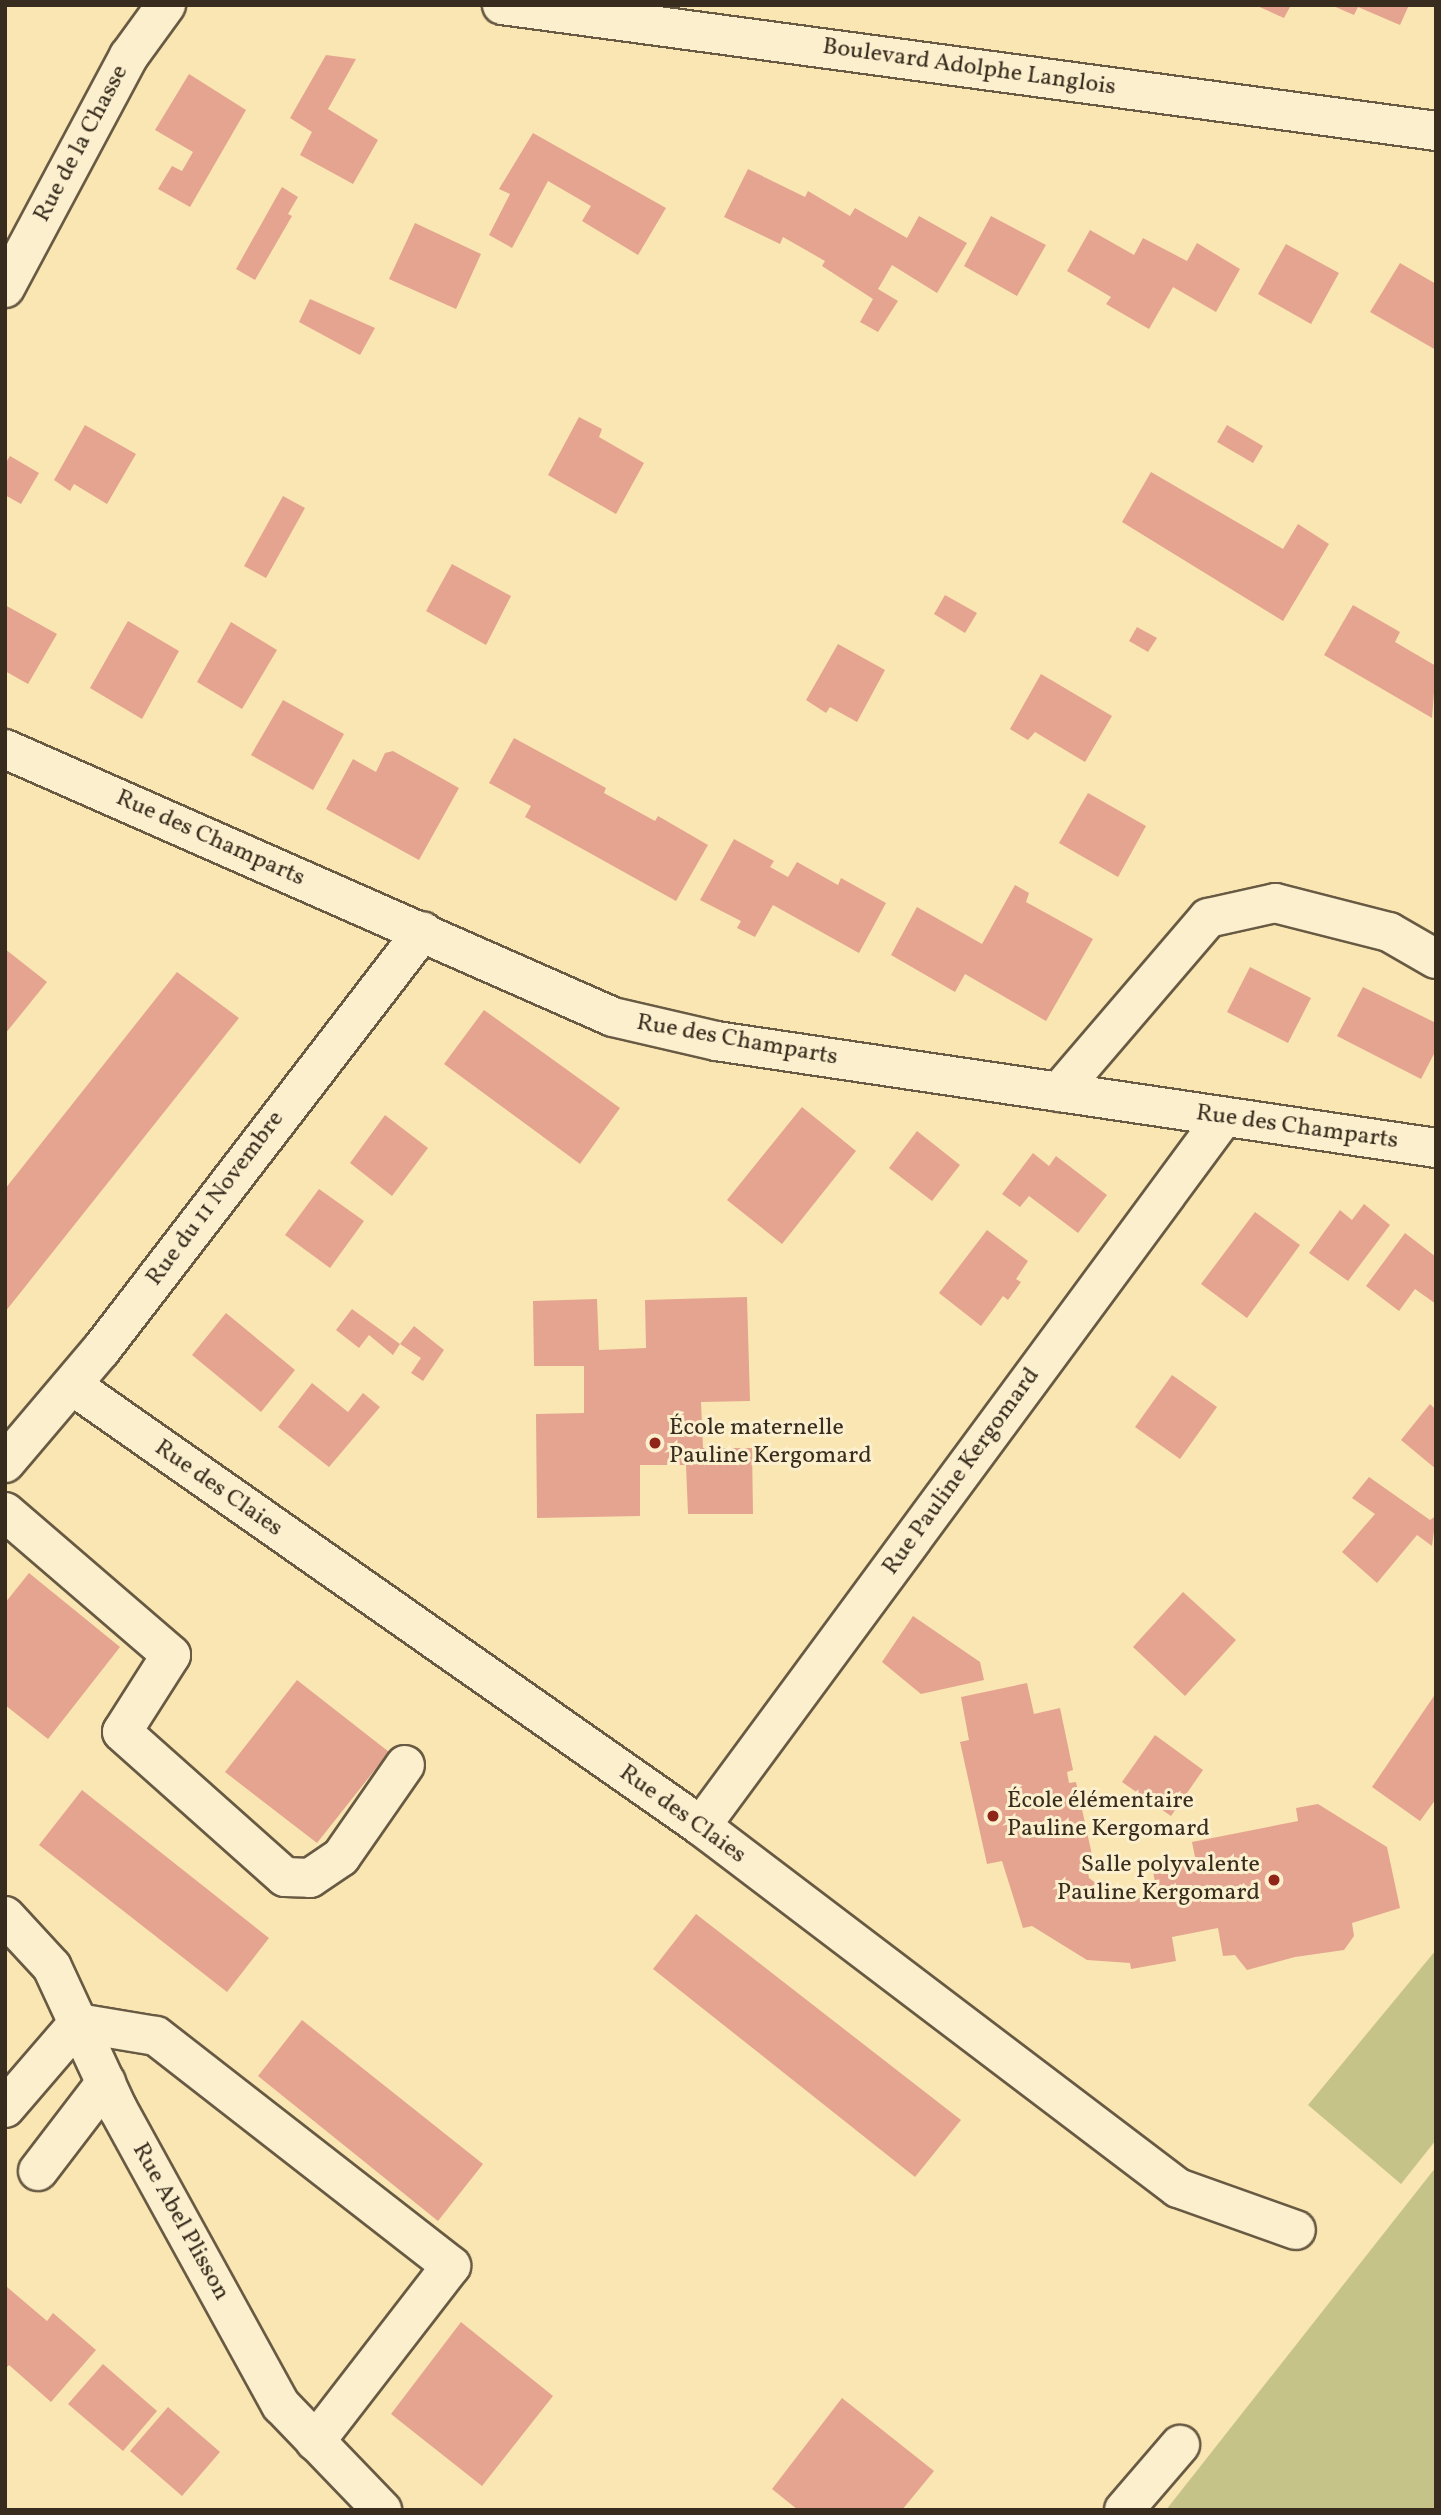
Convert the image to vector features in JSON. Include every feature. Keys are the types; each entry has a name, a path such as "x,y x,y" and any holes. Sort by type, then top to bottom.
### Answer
{"street":[{"name":"Rue de la Chasse","path":"5,288 129,56 166,5"},
{"name":"Boulevard Adolphe Langlois","path":"502,5 1436,131"},
{"name":"Rue des Champarts","path":"5,749 613,1017 716,1041 1436,1148"},
{"path":"1059,1092 1208,918 1275,903 1389,932 1436,959"},
{"name":"Rue du 11 Novembre","path":"5,1463 73,1386 423,931"},
{"name":"Rue Pauline Kergomard","path":"701,1826 1223,1118"},
{"name":"Rue des Claies","path":"73,1386 701,1826 1178,2188 1296,2230"},
{"path":"5,1513 171,1655 122,1732 285,1877 310,1878 341,1857 405,1765"},
{"name":"Rue Abel Plisson","path":"5,1916 52,1967 106,2082 281,2405 382,2510"},
{"path":"5,2108 78,2023 156,2036 451,2266 315,2442"},
{"path":"38,2171 106,2082"},
{"path":"1124,2510 1180,2445"}],"shaded area":[{"path":"1436,1950 1436,2140 1401,2184 1308,2105"},
{"path":"1436,2167 1436,2510 1166,2510"}],"building":[{"path":"1255,5 1291,5 1284,18"},
{"path":"1331,5 1409,5 1400,25 1358,7 1354,15"},
{"path":"326,55 356,59 328,109 378,140 353,184 300,155 312,132 290,118"},
{"path":"189,74 246,110 190,207 158,189 172,166 182,171 193,152 155,130"},
{"path":"533,133 666,208 638,255 582,221 591,206 548,181 512,248 489,235 510,194 499,189"},
{"path":"748,169 805,197 808,191 850,216 855,208 907,238 919,216 967,243 937,293 892,265 878,289 898,301 878,332 860,322 873,299 822,266 825,261 783,237 780,244 724,217"},
{"path":"282,187 298,197 288,214 292,216 255,280 236,269"},
{"path":"991,216 1046,245 1017,296 964,266"},
{"path":"415,223 481,254 456,309 389,279"},
{"path":"1090,230 1134,255 1143,238 1187,261 1197,243 1240,269 1216,312 1173,287 1149,329 1106,304 1111,297 1067,271"},
{"path":"1286,244 1339,273 1311,324 1258,294"},
{"path":"1400,263 1436,284 1436,350 1370,312"},
{"path":"310,299 375,328 360,355 299,322"},
{"path":"579,417 602,429 599,437 644,463 616,514 548,475"},
{"path":"85,425 136,454 107,504 74,484 70,491 54,480"},
{"path":"1227,425 1263,446 1253,463 1217,442"},
{"path":"10,456 39,473 21,504 5,495 5,464"},
{"path":"1151,472 1283,549 1298,524 1329,544 1283,621 1122,522"},
{"path":"283,496 305,508 266,578 244,566"},
{"path":"452,564 511,596 486,645 426,611"},
{"path":"945,595 977,613 965,633 934,614"},
{"path":"5,605 57,634 28,684 5,671"},
{"path":"1353,605 1400,632 1395,642 1436,666 1432,718 1324,655"},
{"path":"128,621 179,651 142,719 90,688"},
{"path":"231,622 277,650 242,709 197,682"},
{"path":"1137,627 1157,638 1148,652 1129,641"},
{"path":"838,644 885,670 857,722 830,707 826,713 806,700"},
{"path":"1041,674 1112,716 1085,762 1035,732 1028,740 1010,729"},
{"path":"283,700 344,734 313,790 251,755"},
{"path":"514,738 606,788 604,793 655,821 658,816 708,845 676,901 525,817 531,806 489,783"},
{"path":"393,751 459,788 419,860 326,809 353,759 376,772 385,753"},
{"path":"1088,793 1146,826 1118,877 1059,843"},
{"path":"734,839 774,861 770,867 788,877 797,862 838,885 841,878 886,903 859,953 773,905 755,937 737,928 741,921 700,900"},
{"path":"1015,885 1029,893 1026,902 1093,939 1046,1021 965,974 955,992 891,955 917,907 982,944"},
{"path":"5,949 47,982 5,1034"},
{"path":"1250,967 1311,998 1288,1043 1227,1012"},
{"path":"177,972 239,1018 5,1312 5,1189"},
{"path":"1363,987 1436,1023 1436,1050 1421,1079 1337,1036"},
{"path":"484,1010 620,1108 580,1164 444,1064"},
{"path":"802,1107 856,1151 782,1244 727,1200"},
{"path":"385,1115 428,1148 392,1196 350,1163"},
{"path":"917,1131 960,1165 932,1201 889,1168"},
{"path":"1033,1153 1049,1166 1056,1156 1107,1195 1078,1233 1029,1196 1020,1207 1002,1194"},
{"path":"319,1189 364,1221 330,1268 285,1235"},
{"path":"1364,1204 1390,1225 1348,1281 1309,1253 1340,1210 1352,1220"},
{"path":"1255,1212 1300,1245 1247,1318 1201,1284"},
{"path":"987,1230 1028,1261 1016,1279 1021,1282 1008,1300 1003,1296 981,1326 939,1293"},
{"path":"1405,1233 1436,1257 1436,1304 1415,1289 1399,1311 1366,1286"},
{"path":"747,1297 750,1401 701,1402 703,1448 752,1448 753,1514 688,1514 686,1465 640,1465 640,1516 537,1518 536,1414 584,1413 584,1366 534,1366 533,1301 597,1299 599,1350 646,1348 645,1300"},
{"path":"352,1309 400,1344 393,1355 369,1335 359,1348 336,1330"},
{"path":"226,1313 295,1370 261,1412 192,1355"},
{"path":"414,1326 444,1350 423,1381 411,1373 421,1358 400,1344"},
{"path":"1172,1375 1217,1407 1180,1459 1135,1427"},
{"path":"312,1383 348,1412 363,1393 380,1407 329,1467 278,1427"},
{"path":"1430,1404 1436,1410 1436,1469 1401,1440"},
{"path":"1369,1477 1430,1520 1436,1516 1432,1546 1417,1535 1377,1583 1342,1552 1375,1514 1352,1498"},
{"path":"29,1573 120,1647 48,1739 5,1705 5,1603"},
{"path":"1183,1592 1236,1640 1185,1696 1133,1647"},
{"path":"913,1616 980,1662 984,1680 921,1694 882,1662"},
{"path":"297,1680 389,1752 317,1843 225,1772"},
{"path":"1027,1683 1034,1714 1060,1708 1073,1770 1067,1772 1069,1783 1076,1782 1094,1864 1087,1866 1089,1878 1121,1902 1157,1894 1152,1865 1195,1857 1192,1842 1298,1821 1296,1808 1318,1804 1387,1847 1400,1908 1352,1923 1354,1936 1344,1950 1295,1957 1247,1970 1235,1955 1223,1956 1218,1928 1172,1937 1176,1961 1131,1969 1130,1963 1087,1960 1032,1926 1023,1928 1002,1861 987,1864 960,1742 969,1740 961,1697"},
{"path":"1436,1693 1436,1799 1420,1821 1372,1787"},
{"path":"1155,1735 1203,1770 1171,1816 1122,1782"},
{"path":"82,1790 269,1938 227,1992 39,1845"},
{"path":"696,1914 961,2120 915,2177 653,1969"},
{"path":"302,2020 483,2164 438,2221 258,2076"},
{"path":"7,2287 47,2321 53,2313 96,2350 51,2402 9,2365 5,2369"},
{"path":"461,2322 553,2396 482,2486 391,2414"},
{"path":"103,2364 157,2411 123,2451 68,2404"},
{"path":"842,2398 934,2471 902,2510 798,2510 772,2489"},
{"path":"168,2407 220,2452 182,2496 130,2451"}],"place":[{"name":"École maternelle Pauline Kergomard","path":"655,1443"},
{"name":"École élémentaire Pauline Kergomard","path":"993,1816"},
{"name":"Salle polyvalente Pauline Kergomard","path":"1274,1880"}]}
